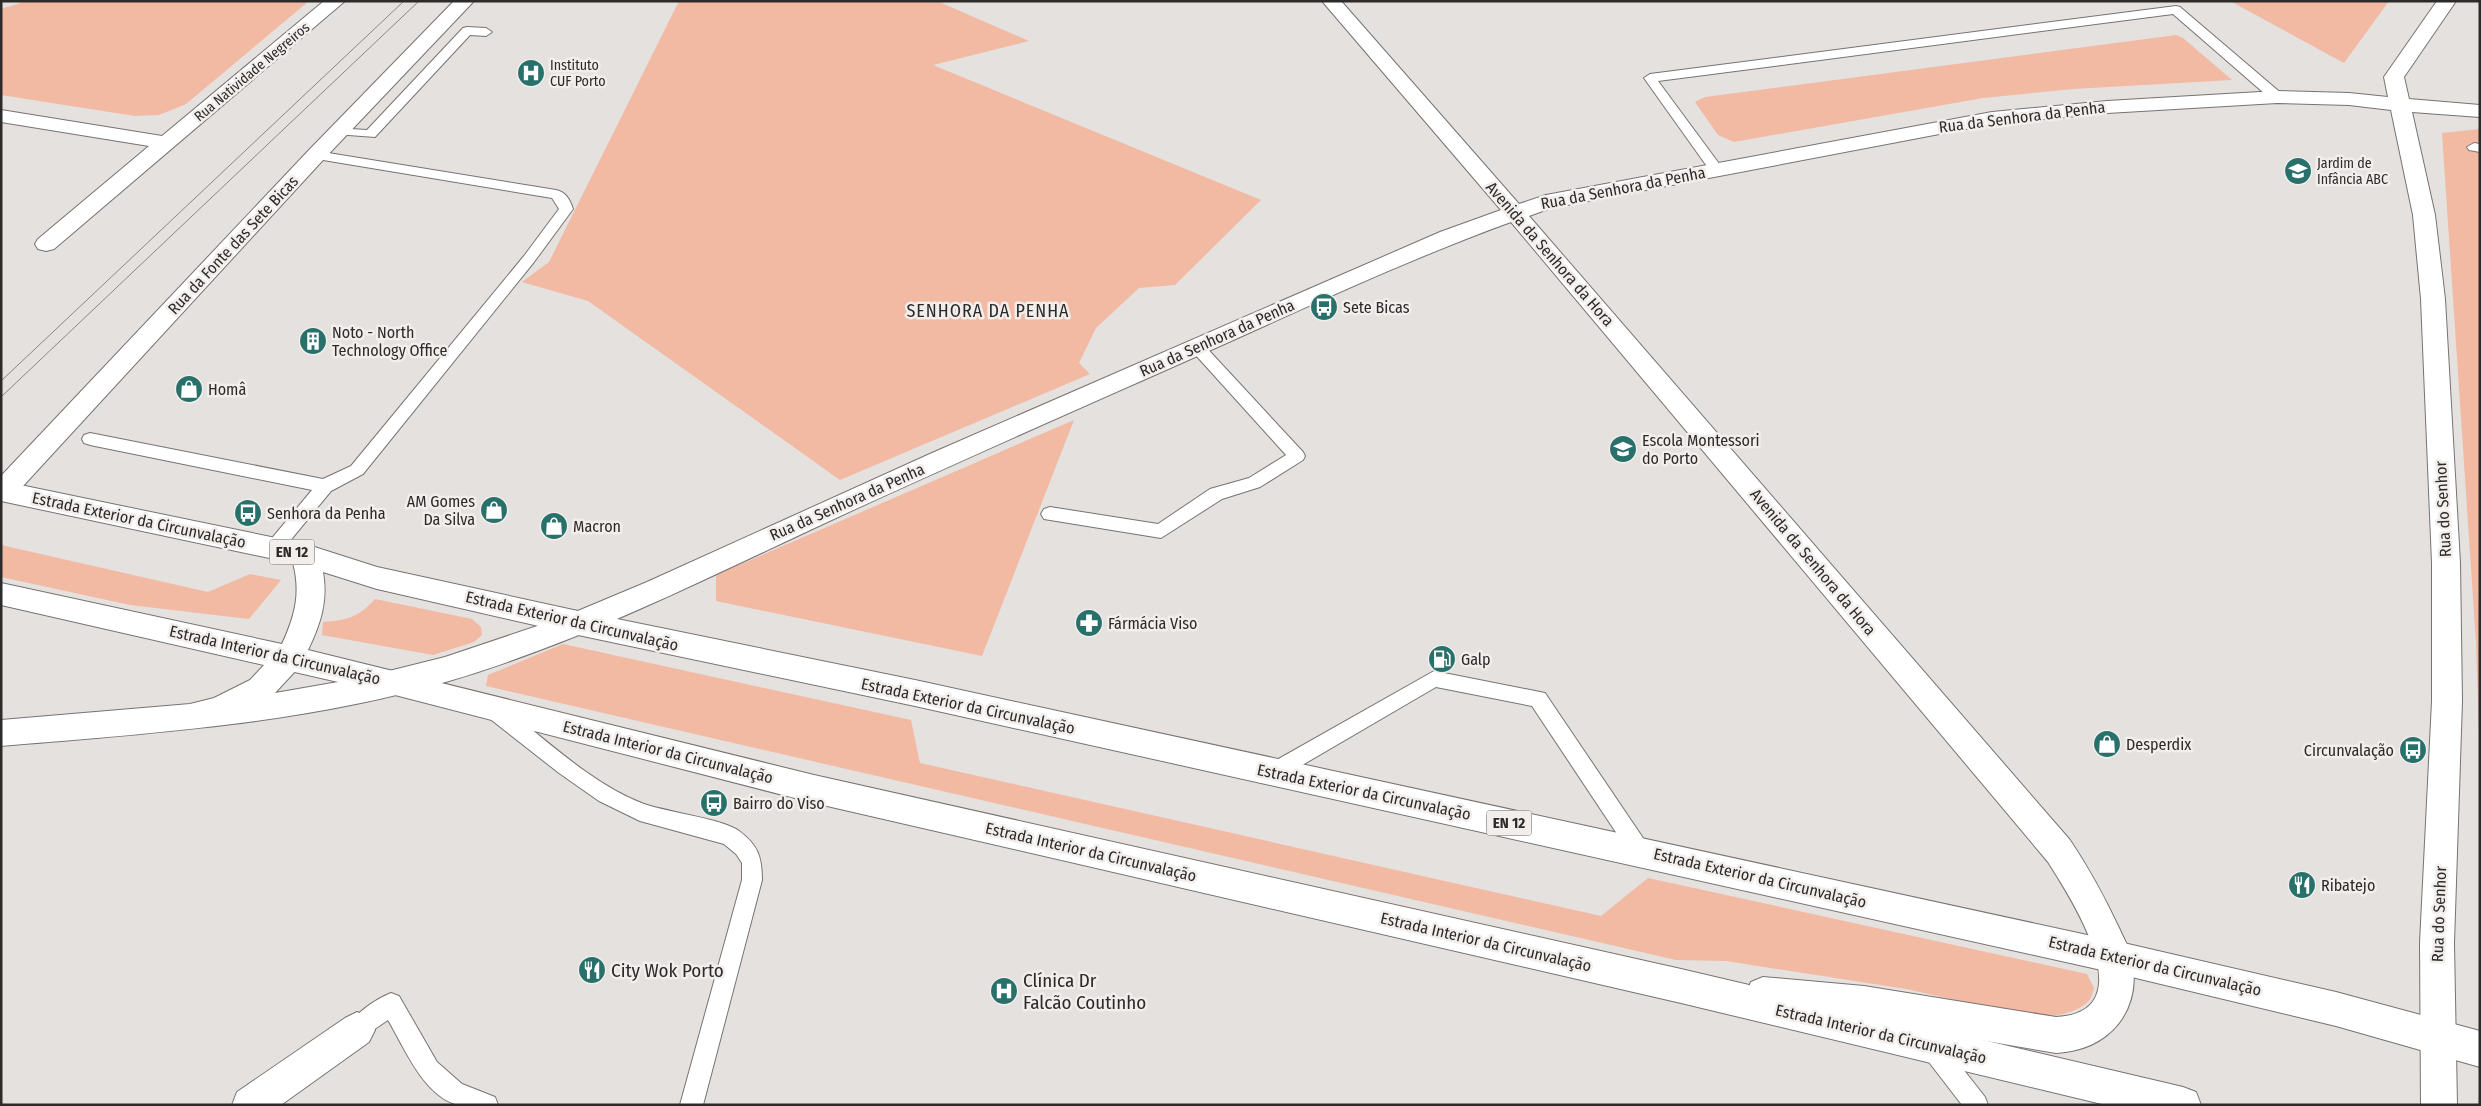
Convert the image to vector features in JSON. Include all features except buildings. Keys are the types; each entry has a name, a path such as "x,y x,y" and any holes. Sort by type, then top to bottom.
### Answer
{"street":[{"name":"Rua Natividade Negreiros","path":"46,244 336,1"},
{"name":"Rua da Fonte das Sete Bicas","path":"2,491 316,154 465,1"},
{"name":"Avenida da Senhora da Hora","path":"1331,1 2059,851 2085,892 2116,956"},
{"name":"Rua do Senhor","path":"2439,1105 2437,943 2447,701 2446,563 2432,290 2424,215 2394,76 2447,1"},
{"name":"Rua da Senhora da Penha","path":"190,717 310,701 395,682 479,660 578,623 1448,237 1513,212 1546,202 1992,118 2108,107 2277,97 2348,99 2480,111"},
{"path":"1,116 167,143"},
{"name":"Estrada Exterior da Circunvalação","path":"2,491 305,555 376,578 578,623 1640,851 2116,956 2336,1009 2480,1049"},
{"path":"1,734 190,717 220,710 260,689 288,658 311,612 312,580 305,555"},
{"name":"Estrada Interior da Circunvalação","path":"1,594 395,682 814,789 1680,986 2183,1105"},
{"path":"1680,986 1864,1003 2056,1035 2075,1034 2099,1021 2110,1009 2116,982 2116,956"},
{"path":"250,1105 357,1030"}],"lane":[{"path":"1716,169 1650,78 2176,10 2277,97"},
{"path":"340,131 370,134 467,31 486,32"},
{"path":"274,548 325,486 357,470 529,259 566,209 563,201 556,194 316,154"},
{"path":"1050,514 1161,531 1216,494 1254,483 1297,456 1197,347"},
{"path":"90,439 325,486"},
{"path":"1273,772 1434,679 1538,700 1640,851"},
{"path":"490,707 566,767 606,795 640,812 730,836 743,847 752,861 752,880 691,1105"},
{"path":"357,1030 391,1004 429,1070 454,1092 487,1105"},
{"path":"1930,1045 1977,1105"}],"shaded area":[{"path":"27,1 309,1 186,104 159,115 135,116 1,95 1,9"},
{"path":"679,1 937,1 1029,41 933,65 1261,200 1175,285 1139,288 1096,328 1079,363 1090,374 840,480 588,301 522,282 549,262"},
{"path":"2230,1 2389,1 2344,63"},
{"path":"2176,35 2183,38 2232,80 2073,89 1983,98 1734,142 1718,135 1695,102 1705,97"},
{"path":"2480,129 2480,763 2476,643 2442,133"},
{"path":"1074,420 982,656 716,601 716,575"},
{"path":"1,545 208,592 250,574 281,580 249,619 130,605 1,577"},
{"path":"375,599 472,619 481,627 482,635 474,642 433,655 322,635 323,622 352,617"},
{"path":"563,644 911,720 920,763 1601,916 1648,878 2087,974 2094,988 2091,998 2080,1008 2049,1017 2035,1018 1906,989 1726,961 1676,960 486,686 488,675"}],"tram line":[{"path":"1,381 404,1"},
{"path":"1,397 419,1"}],"place":[{"name":"Instituto CUF Porto","path":"531,73"},
{"name":"Jardim de Infância ABC","path":"2298,171"},
{"name":"Sete Bicas","path":"1324,307"},
{"name":"Noto - North Technology Office","path":"313,341"},
{"name":"Homâ","path":"189,389"},
{"name":"Escola Montessori do Porto","path":"1623,449"},
{"name":"AM Gomes Da Silva","path":"494,510"},
{"name":"Senhora da Penha","path":"248,513"},
{"name":"Macron","path":"554,526"},
{"name":"Fármácia Viso","path":"1089,623"},
{"name":"Galp","path":"1442,659"},
{"name":"Desperdix","path":"2107,744"},
{"name":"Circunvalação","path":"2413,750"},
{"name":"Bairro do Viso","path":"714,803"},
{"name":"Ribatejo","path":"2302,885"},
{"name":"City Wok Porto","path":"592,970"},
{"name":"Clínica Dr Falcão Coutinho","path":"1004,991"}],"district":[{"name":"SENHORA DA PENHA","path":"988,311"}]}
